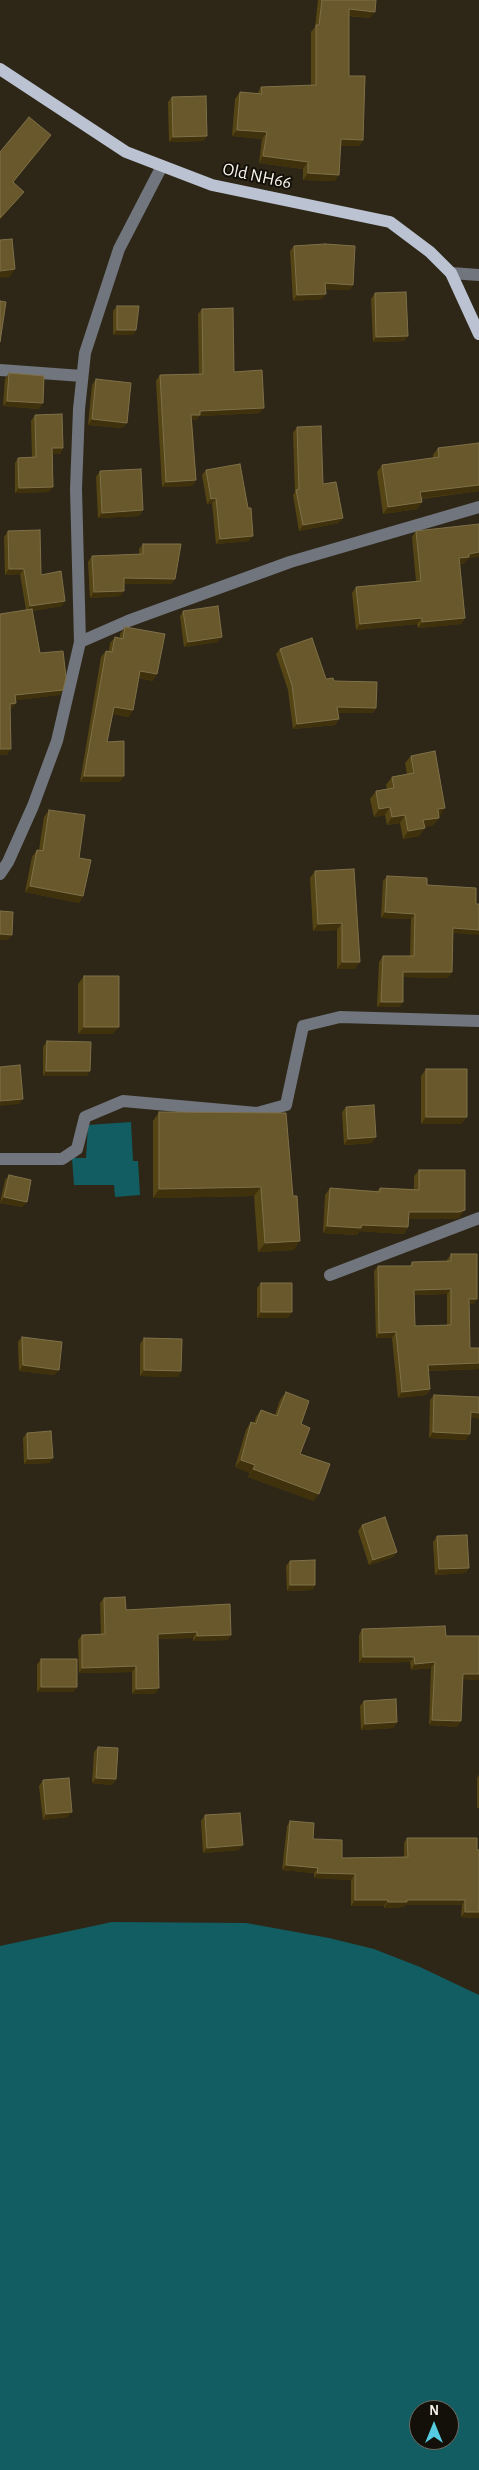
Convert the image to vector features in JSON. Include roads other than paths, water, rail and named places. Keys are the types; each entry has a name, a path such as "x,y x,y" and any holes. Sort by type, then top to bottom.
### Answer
{"main road":[{"name":"Old NH66","path":"0,69 126,152 212,185 390,222 430,252 451,273 479,334"}],"street":[{"path":"0,874 8,862 33,806 57,740 80,642 76,490 85,353 119,249 162,166"},
{"path":"451,273 479,275"},
{"path":"0,370 82,376"},
{"path":"80,642 128,621 290,562 479,508"},
{"path":"0,1159 62,1159 77,1149 85,1117 123,1101 257,1113 286,1105 303,1026 340,1017 479,1021"},
{"path":"330,1275 479,1218"}],"water":[{"path":"131,1122 133,1161 138,1161 140,1195 115,1197 114,1185 74,1185 72,1158 86,1158 88,1125"},
{"path":"112,1922 246,1923 329,1938 374,1949 420,1967 479,1995 479,2470 0,2470 0,1946"}]}
